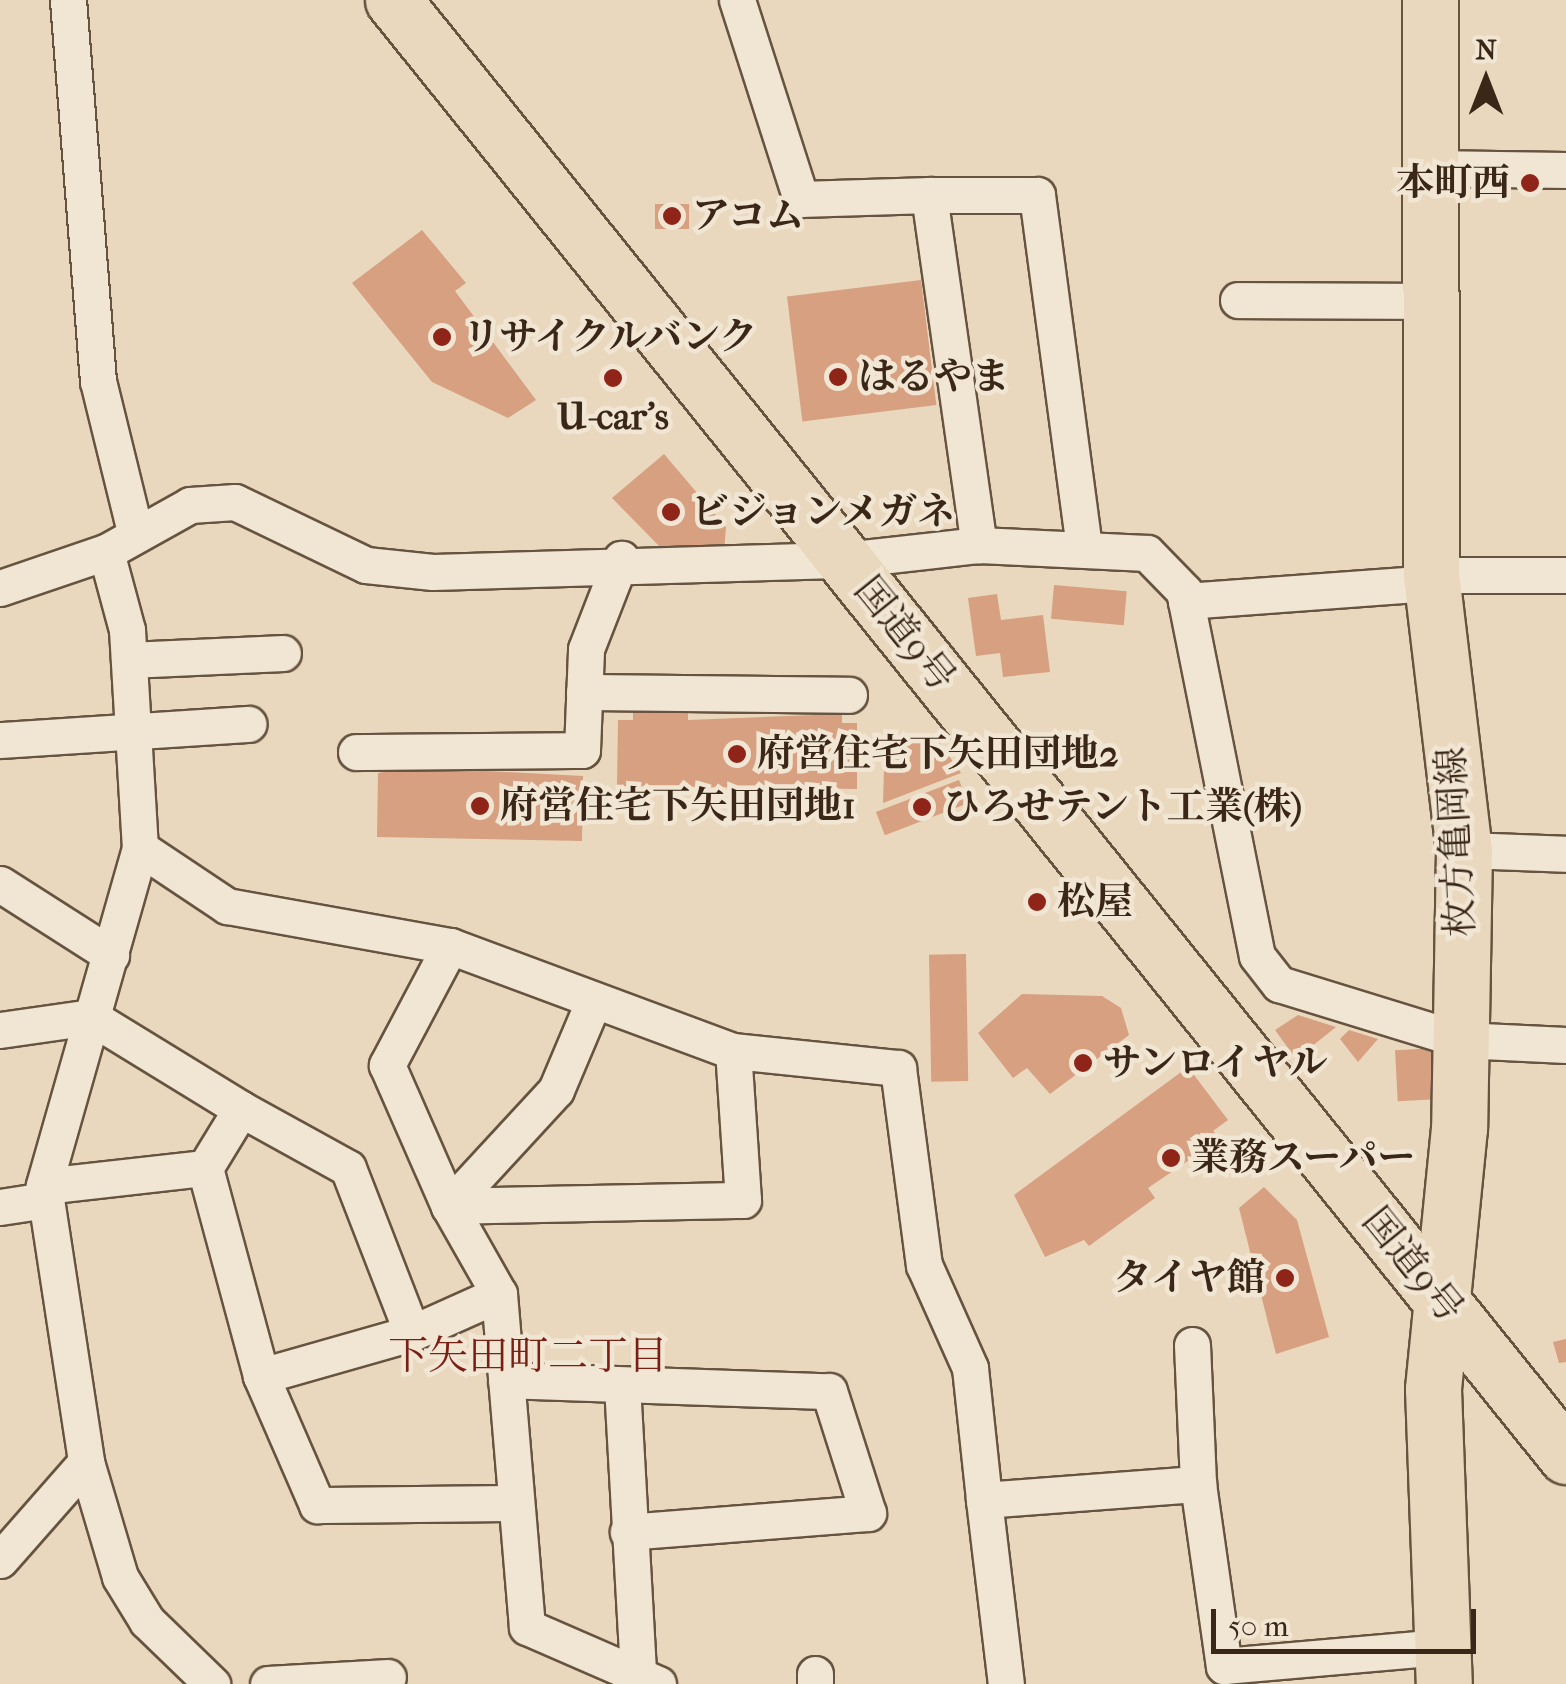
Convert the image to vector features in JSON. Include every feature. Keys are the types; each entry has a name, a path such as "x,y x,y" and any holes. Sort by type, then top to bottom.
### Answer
{"main road":[{"name":"国道9号","path":"394,0 1566,1456"},
{"name":"枚方亀岡線","path":"1430,0 1425,302 1431,579 1464,850 1460,1040 1436,1293 1443,1665"}],"street":[{"path":"68,0 98,381 134,528"},
{"path":"737,0 801,198 1037,195 1084,546"},
{"path":"1430,168 1566,170"},
{"path":"929,195 978,545"},
{"path":"1238,300 1425,302"},
{"path":"0,588 106,552 134,528 190,505 235,502 366,565 433,572 621,559 845,560 978,545 1084,546 1147,554 1186,600 1258,956 1279,984 1460,1040 1566,1045"},
{"path":"106,552 128,660 140,848 45,1193 86,1462 120,1577 147,1621 212,1684"},
{"path":"356,752 582,750 586,649 621,559"},
{"path":"1186,600 1431,579 1566,575"},
{"path":"128,660 283,654"},
{"path":"584,692 850,695"},
{"path":"0,740 248,724"},
{"path":"140,848 227,906 450,946 733,1051 898,1068 924,1265 970,1368 1006,1684"},
{"path":"1464,850 1566,854"},
{"path":"0,884 111,955"},
{"path":"450,946 387,1065 449,1206 499,1294 527,1626 648,1680"},
{"path":"449,1206 556,1090 594,1000"},
{"path":"0,1030 91,1017 241,1110 348,1168 412,1333"},
{"path":"449,1206 743,1200 733,1051"},
{"path":"241,1110 205,1168 260,1376 316,1505 515,1502"},
{"path":"0,1208 45,1193 205,1168"},
{"path":"260,1376 412,1333 499,1294"},
{"path":"1192,1345 1198,1484 1224,1666 1443,1665"},
{"path":"506,1380 829,1391 868,1513 628,1532"},
{"path":"622,1385 628,1532 648,1680"},
{"path":"0,1560 86,1462"},
{"path":"984,1500 1198,1484"},
{"path":"268,1684 388,1677"}],"building":[{"name":"アコム","path":"655,204 689,204 689,229 655,229"},
{"name":"リサイクルバンク","path":"422,230 466,283 455,291 536,400 508,418 432,382 352,283"},
{"path":"921,280 936,405 802,422 787,296"},
{"path":"664,454 726,527 724,552 662,549 612,498"},
{"path":"1054,585 1127,591 1124,625 1051,619"},
{"path":"997,594 1001,620 1043,615 1050,672 1003,677 1000,653 976,656 968,598"},
{"name":"府営住宅下矢田団地2","path":"633,711 688,713 688,720 842,714 842,723 857,723 857,789 617,786 618,720 633,720"},
{"path":"933,733 961,773 883,803 885,736 892,752"},
{"name":"府営住宅下矢田団地1","path":"411,767 583,776 582,841 377,837 378,773"},
{"name":"ひろせテント工業(株)","path":"959,780 968,803 885,835 876,812"},
{"path":"966,954 968,1081 931,1082 929,955"},
{"path":"1022,994 1102,996 1121,1008 1129,1035 1050,1094 1027,1068 1013,1078 978,1033"},
{"path":"1298,1015 1336,1027 1296,1059 1275,1030"},
{"path":"1349,1030 1378,1039 1358,1062 1340,1039"},
{"path":"1438,1048 1441,1099 1398,1101 1395,1050"},
{"path":"1188,1067 1228,1120 1213,1131 1220,1139 1148,1188 1155,1198 1089,1246 1084,1240 1045,1257 1014,1195"},
{"name":"タイヤ館","path":"1264,1187 1297,1220 1329,1337 1276,1354 1239,1208"},
{"path":"1566,1339 1566,1362 1559,1363 1553,1342"}],"place":[{"name":"本町西","path":"1530,183"},
{"name":"アコム","path":"672,216"},
{"name":"リサイクルバンク","path":"442,337"},
{"name":"はるやま","path":"838,377"},
{"name":"U-car's","path":"613,378"},
{"name":"ビジョンメガネ","path":"671,512"},
{"name":"府営住宅下矢田団地2","path":"737,754"},
{"name":"府営住宅下矢田団地1","path":"480,806"},
{"name":"ひろせテント工業(株)","path":"922,807"},
{"name":"松屋","path":"1037,902"},
{"name":"サンロイヤル","path":"1083,1063"},
{"name":"業務スーパー","path":"1171,1158"},
{"name":"タイヤ館","path":"1285,1278"}],"district":[{"name":"下矢田町二丁目","path":"528,1356"}]}
